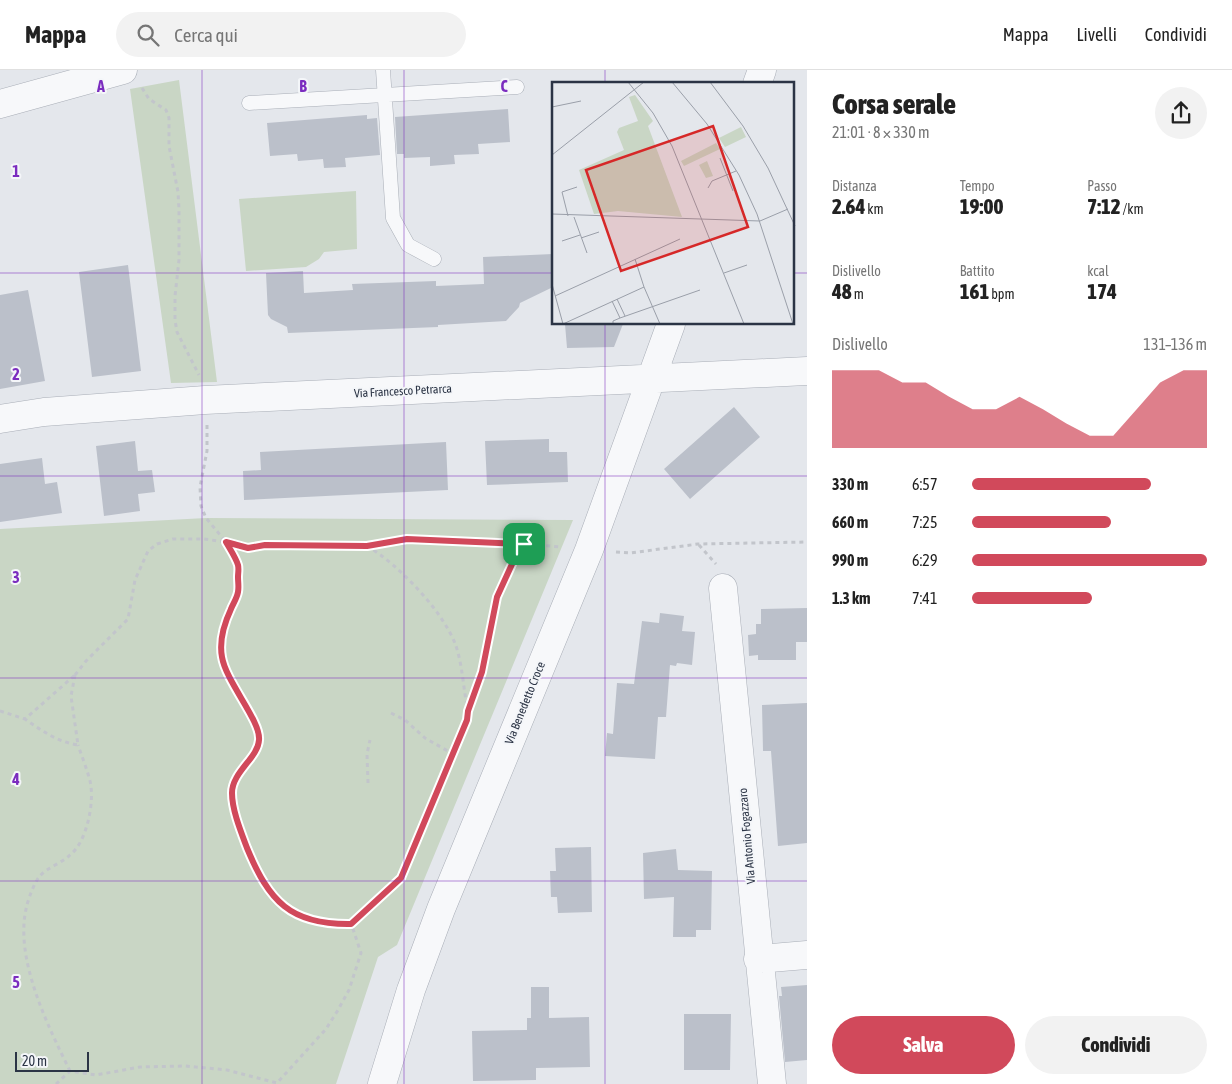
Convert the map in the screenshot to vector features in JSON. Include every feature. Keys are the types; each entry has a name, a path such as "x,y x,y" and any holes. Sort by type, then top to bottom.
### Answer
{"street":[{"path":"758,82 762,70"},
{"path":"0,104 132,77"},
{"name":"Via Benedetto Croce","path":"382,1084 411,990 441,909 589,550 672,325"},
{"name":"Via Francesco Petrarca","path":"0,419 44,412 205,400 807,371"},
{"name":"Via Antonio Fogazzaro","path":"723,588 758,959 772,1084"},
{"path":"758,959 807,955"}],"lane":[{"path":"383,70 393,218 408,245 434,259"},
{"path":"249,103 517,87"}],"path":[{"path":"132,77 149,99 166,110 169,118 169,146 178,192 179,209 179,260 175,296 175,320 177,332 198,370 205,400 207,451 200,487 201,506 206,518 226,542 238,565 238,593 226,620 221,641 222,658 228,677 257,726 260,740 254,753 236,777 232,792 239,827 256,870 267,889 286,908 309,920 334,924 351,924 401,878 467,720 468,711 482,672 497,597 513,562 524,544"},
{"path":"25,719 75,675 86,661 128,619 135,580 148,552 157,544 173,540 204,539 248,548 265,545 367,546 407,539 524,544 630,553 698,544 807,542"},
{"path":"367,546 382,555 403,574 443,621 455,645 463,676 468,711"},
{"path":"70,1071 45,1019 29,967 23,939 27,905 40,876 72,854 86,834 90,815 91,783 78,745 71,696 75,675"},
{"path":"0,711 25,719 52,737 78,745"},
{"path":"391,713 405,720 425,738 453,754"},
{"path":"368,783 366,754 370,740"},
{"path":"70,1071 96,1075 140,1067 185,1066 228,1070 278,1084 326,1029 348,990 362,954 351,924"},
{"path":"56,1084 70,1071"}],"green space":[{"path":"179,80 217,382 171,383 130,89"},
{"path":"356,191 357,249 324,252 319,259 306,267 246,271 239,199"},
{"path":"206,518 573,520 397,945 378,957 336,1084 0,1084 0,529"}],"building":[{"path":"508,109 510,142 478,144 479,154 454,155 455,164 430,166 430,157 404,158 404,154 397,154 395,117"},
{"path":"367,115 367,119 377,118 380,155 345,158 346,167 324,168 323,159 298,161 297,154 270,156 267,123"},
{"path":"552,254 552,287 520,303 519,307 506,321 438,325 438,327 288,333 287,327 271,319 268,315 266,273 303,271 304,293 353,290 352,284 436,281 436,286 484,284 483,257"},
{"path":"128,265 141,371 92,377 79,272"},
{"path":"28,290 45,381 0,389 0,295"},
{"path":"565,325 623,325 614,347 567,348"},
{"path":"734,407 760,437 690,499 664,469"},
{"path":"549,439 549,452 567,452 568,482 487,485 485,441"},
{"path":"135,441 138,471 152,470 155,492 138,494 140,511 104,516 96,446"},
{"path":"446,442 448,490 244,500 243,471 261,470 260,452"},
{"path":"42,458 45,484 57,482 62,513 0,522 0,464"},
{"path":"807,608 807,642 796,642 796,660 758,660 758,655 749,656 748,635 756,634 756,624 761,624 761,609"},
{"path":"660,613 684,616 682,631 695,632 692,665 677,663 676,666 670,665 666,717 658,717 655,759 605,756 607,733 613,734 617,683 634,684 642,621 659,623"},
{"path":"807,703 807,843 778,846 771,751 763,751 762,705"},
{"path":"591,847 592,912 558,913 557,897 551,897 550,871 556,871 555,848"},
{"path":"676,849 678,870 712,871 711,930 696,930 696,937 673,937 674,897 644,899 643,853"},
{"path":"807,985 807,1060 785,1062 779,996 782,996 781,987"},
{"path":"531,987 549,987 549,1018 589,1017 590,1067 536,1068 536,1080 473,1081 472,1031 527,1030 527,1018 531,1018"},
{"path":"684,1014 731,1014 730,1070 684,1070"}],"route":[{"path":"407,539 524,544 513,562 497,597 482,672 468,711 467,720 401,878 351,924 334,924 309,920 286,908 267,889 256,870 239,827 232,792 236,777 254,753 260,740 257,726 228,677 222,658 221,641 226,620 238,593 238,565 226,542 248,548 265,545 367,546 386,541 407,539"}]}
